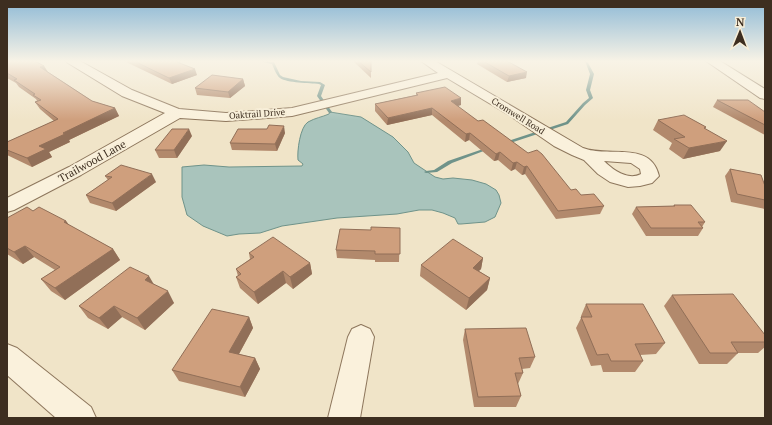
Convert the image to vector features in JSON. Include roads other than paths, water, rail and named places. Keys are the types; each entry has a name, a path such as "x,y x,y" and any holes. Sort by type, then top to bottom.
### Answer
{"street":[{"name":"Oaktrail Drive","path":"106,81 127,93 177,113 226,117 292,112 421,81"},
{"name":"Cromwell Road","path":"461,81 515,112 576,151 590,156"},
{"path":"743,81 765,95"},
{"name":"Trailwood Lane","path":"7,206 75,171 177,113"},
{"path":"344,418 361,337"},
{"path":"7,357 80,418"}],"water":[{"path":"330,112 361,117 393,137 408,152 414,163 435,177 443,179 453,178 472,180 486,184 496,190 501,203 495,217 485,222 458,224 455,218 443,213 432,210 419,210 397,214 337,218 282,226 260,233 227,236 203,226 187,215 182,197 182,167 204,165 229,167 302,166 303,164 298,160 298,156 300,140 305,125 313,119 329,114"}],"waterway":[{"path":"295,81 320,83 323,85 319,96 330,112"},
{"path":"506,143 567,123 591,98 588,90 590,81"},
{"path":"426,172 435,171 450,162 487,149"}]}
